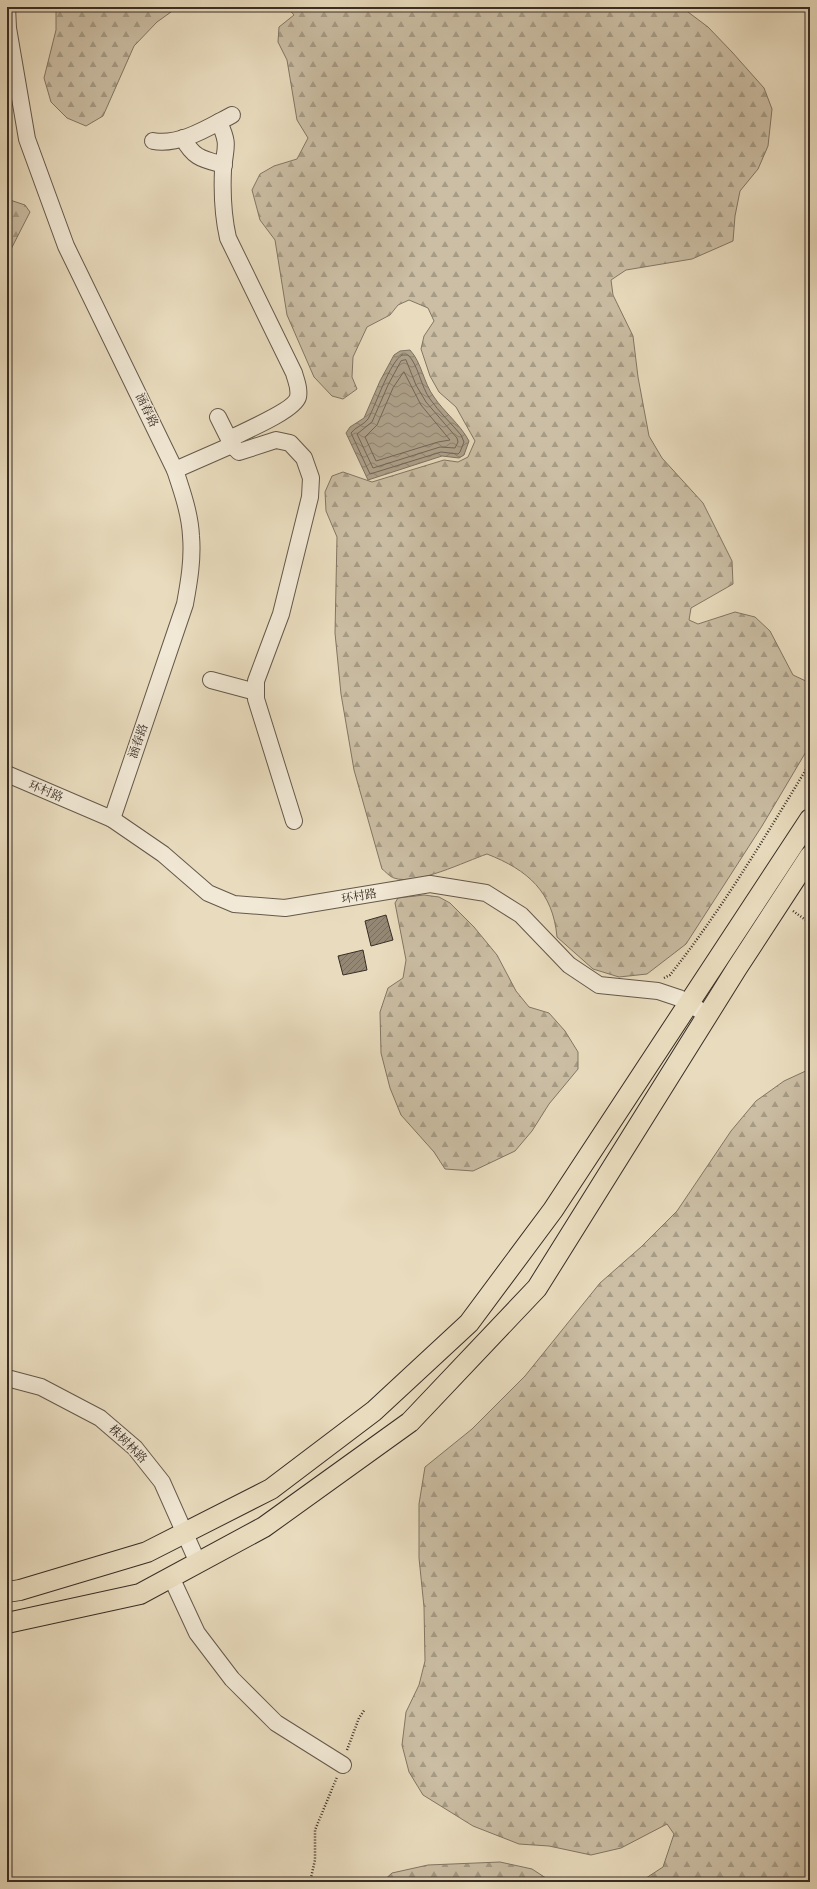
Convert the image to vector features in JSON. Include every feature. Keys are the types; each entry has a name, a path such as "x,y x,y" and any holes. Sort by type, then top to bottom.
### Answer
{"main road":[{"path":"7,1592 20,1590 147,1552 272,1489 374,1411 469,1323 553,1210 810,819"},
{"path":"7,1623 140,1594 264,1527 410,1422 537,1288 708,1015 810,856"}],"street":[{"name":"涵春路","path":"7,7 8,28 27,139 66,246 175,470 186,505 191,536 190,572 185,604 112,819"},
{"path":"153,141 172,142 226,119 225,135 227,147 224,165 224,222 228,238 294,373 299,388 298,398 291,408 231,442 175,470"},
{"path":"182,138 190,151 196,156 224,165"},
{"path":"218,417 231,442 239,452 276,440 290,443 304,458 310,478 310,497 281,614 256,681 256,692 294,821"},
{"path":"211,680 256,692"},
{"name":"环村路","path":"7,774 112,819 163,854 208,893 234,904 285,908 430,884 486,893 521,915 569,965 599,985 658,991 689,1003 708,1015"},
{"name":"株树林路","path":"7,1378 41,1387 100,1418 129,1443 162,1482 198,1563"},
{"path":"171,1577 197,1633 232,1679 276,1723 342,1765"}],"path":[{"path":"660,981 670,974 701,936 751,859 810,763"},
{"path":"780,903 810,923"},
{"path":"310,1882 315,1860 315,1830 342,1765 359,1718 365,1709"}],"green space":[{"path":"56,7 178,7 157,22 134,46 103,116 86,126 67,118 51,102 44,78 56,30"},
{"path":"287,7 677,7 684,9 708,27 732,52 764,88 772,109 768,146 758,169 740,191 735,216 733,241 692,259 626,270 611,280 613,295 633,336 638,377 649,436 662,458 703,503 732,561 733,584 691,608 689,620 698,624 735,612 755,617 770,631 793,675 810,683 810,745 762,826 686,944 647,974 619,977 593,969 557,937 555,921 550,907 544,895 536,885 515,867 487,854 441,872 415,879 403,880 394,878 382,869 354,770 341,694 335,633 337,537 326,511 325,492 332,476 343,472 372,482 444,460 458,462 468,457 475,441 456,407 439,392 430,376 421,349 424,336 434,321 428,308 409,300 398,305 390,315 367,327 353,357 352,377 357,389 343,399 332,396 314,377 287,315 275,240 260,220 252,190 260,174 274,166 297,159 308,138 297,120 287,60 278,42 279,27 294,15"},
{"path":"7,199 25,205 30,212 7,257"},
{"path":"424,895 439,897 450,903 474,927 497,955 516,991 529,1007 549,1013 565,1031 578,1052 578,1069 549,1104 532,1131 515,1151 473,1171 445,1169 434,1152 401,1115 390,1088 381,1053 380,1012 388,988 403,978 406,960 395,903 398,898"},
{"path":"810,1069 810,1882 640,1882 663,1867 674,1834 667,1824 621,1848 591,1855 549,1846 519,1844 473,1826 423,1795 409,1772 402,1745 406,1712 419,1685 425,1661 424,1607 419,1558 419,1504 425,1467 472,1429 525,1376 600,1283 641,1247 677,1211 731,1131 756,1101 784,1081"},
{"path":"500,1862 532,1869 552,1882 382,1882 392,1873 428,1865"}],"water":[{"path":"410,350 417,361 430,391 469,441 464,455 459,458 442,456 368,480 346,433 350,427 364,418 380,381 394,355 400,351"}],"building":[{"path":"386,915 393,940 371,946 365,921"},
{"path":"363,950 367,970 343,975 338,956"}]}
